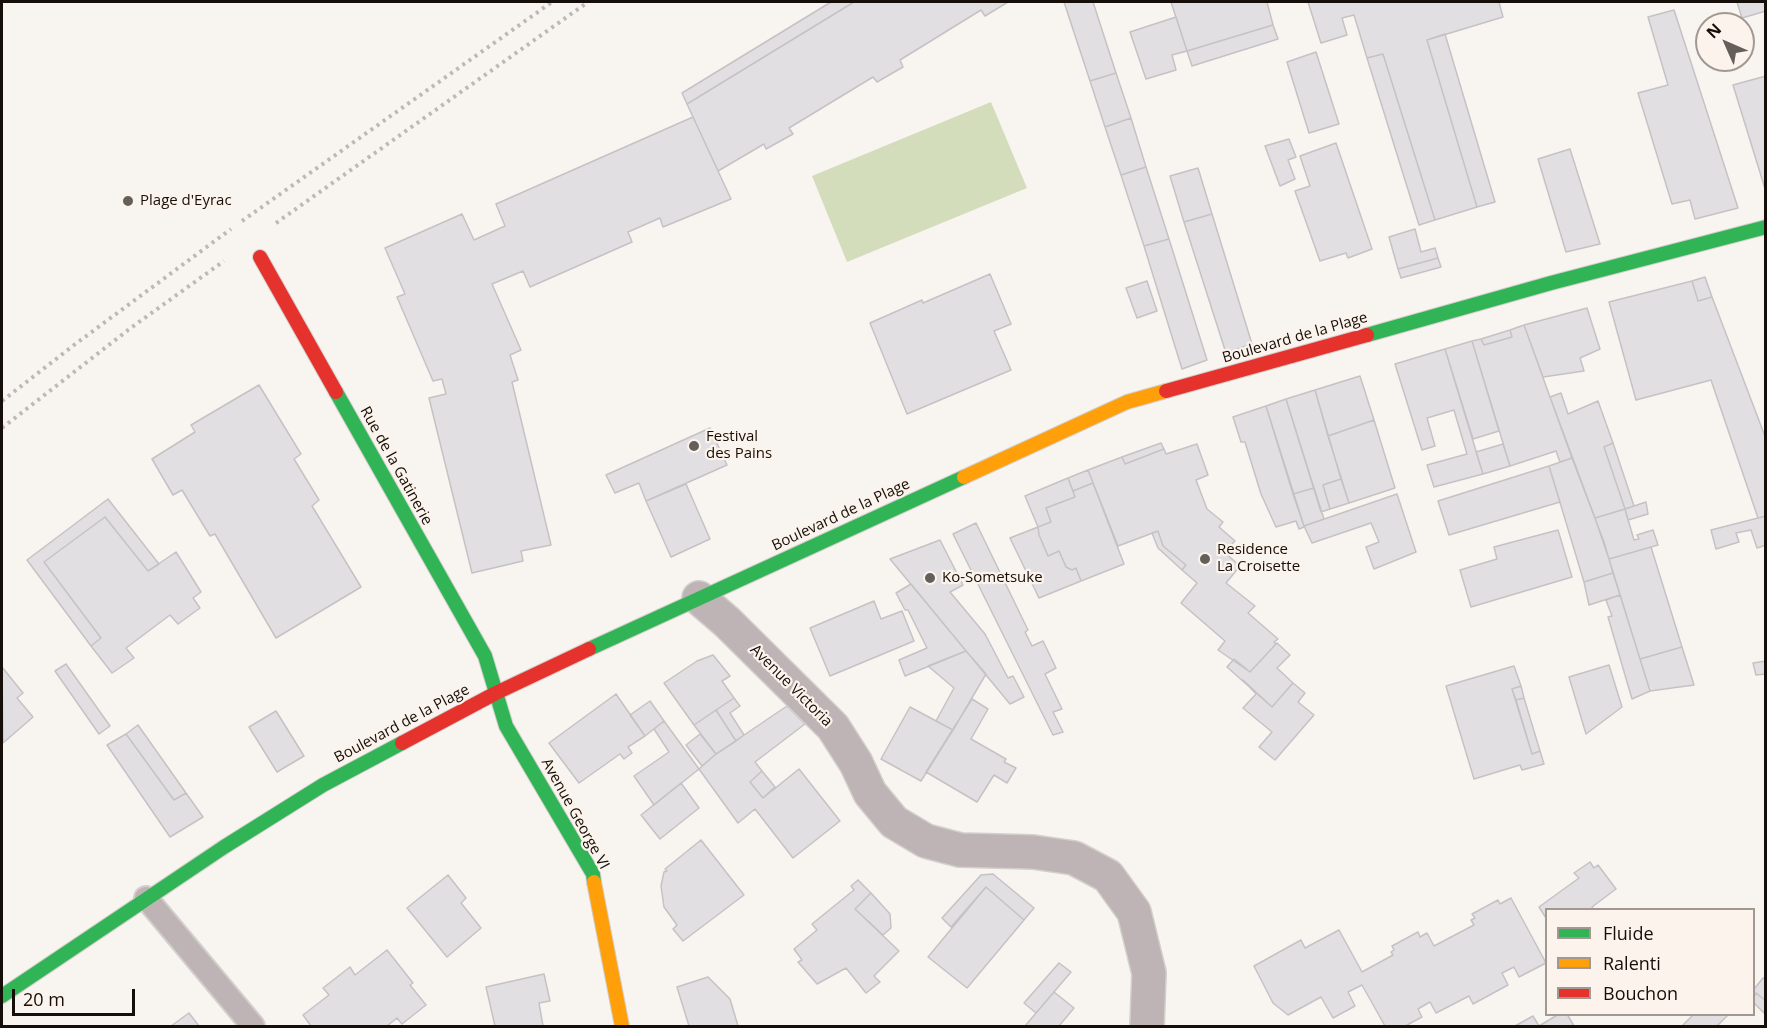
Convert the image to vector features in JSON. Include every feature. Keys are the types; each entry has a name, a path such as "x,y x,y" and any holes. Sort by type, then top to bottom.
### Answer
{"main road":[{"name":"Boulevard de la Plage","path":"2,996 146,898 323,785 496,693 1127,402 1551,283 1766,227"},
{"name":"Rue de la Gatinerie","path":"260,258 484,656 496,693"},
{"name":"Avenue George VI","path":"496,693 506,726 593,874 622,1026"}],"street":[{"name":"Avenue Victoria","path":"699,598 728,622 833,728 856,763 870,793 894,822 926,841 960,850 1033,852 1074,858 1108,876 1134,912 1149,973 1147,1026"}],"lane":[{"path":"146,898 253,1026"}],"path":[{"path":"2,401 239,224 552,2"},
{"path":"269,228 588,2"},
{"path":"2,428 132,327 232,255"}],"green space":[{"path":"991,102 1027,188 847,262 812,176"}],"building":[{"path":"831,2 854,2 687,104 682,93"},
{"path":"854,2 1008,2 985,16 981,10 900,60 903,67 877,82 873,77 789,128 793,134 766,149 764,144 718,171 687,104"},
{"path":"1064,2 1093,2 1116,73 1090,81"},
{"path":"1171,2 1267,2 1273,25 1187,51"},
{"path":"1308,2 1499,2 1503,17 1427,40 1477,207 1435,220 1383,54 1367,58 1354,15 1342,18 1347,35 1321,43"},
{"path":"1737,2 1766,2 1766,11 1755,14 1755,12 1740,12"},
{"path":"1674,10 1738,208 1695,219 1690,200 1672,204 1638,93 1668,85 1648,17"},
{"path":"1176,17 1187,51 1172,55 1176,70 1146,79 1130,32"},
{"path":"1273,25 1278,39 1192,66 1187,51"},
{"path":"1445,34 1495,202 1477,207 1427,40"},
{"path":"1316,52 1339,124 1309,133 1287,62"},
{"path":"1383,54 1435,220 1419,225 1367,58"},
{"path":"1116,73 1131,118 1105,127 1090,81"},
{"path":"1766,76 1766,192 1733,85"},
{"path":"693,117 731,199 663,227 660,218 628,232 632,242 530,287 523,271 492,284 521,350 510,355 518,380 512,382 551,545 521,551 523,561 472,573 429,398 446,394 442,379 433,381 397,297 405,294 385,248 462,214 474,240 505,226 496,204"},
{"path":"1131,118 1146,167 1121,175 1105,127"},
{"path":"1289,139 1296,157 1288,160 1295,179 1280,186 1265,146"},
{"path":"1336,143 1372,249 1348,258 1346,253 1320,261 1295,191 1310,186 1300,156"},
{"path":"1570,149 1600,244 1566,252 1538,159"},
{"path":"1146,167 1169,239 1144,246 1121,175"},
{"path":"1198,168 1212,214 1184,222 1170,176"},
{"path":"1212,214 1252,344 1226,353 1184,222"},
{"path":"1415,229 1421,252 1435,248 1438,258 1398,269 1389,237"},
{"path":"1169,239 1207,360 1182,369 1144,246"},
{"path":"1438,258 1441,267 1401,278 1398,269"},
{"path":"990,274 1011,324 994,331 1011,370 907,414 870,323"},
{"path":"1705,277 1712,297 1698,301 1692,281"},
{"path":"1147,281 1157,311 1137,318 1126,288"},
{"path":"1692,281 1698,301 1712,297 1766,439 1766,516 1758,518 1711,380 1636,400 1609,302"},
{"path":"1587,308 1600,349 1580,358 1584,371 1543,377 1524,325"},
{"path":"1524,325 1572,458 1560,462 1556,451 1510,466 1472,341 1481,339 1484,345 1512,337 1510,330"},
{"path":"1510,330 1512,337 1484,345 1481,339"},
{"path":"1472,341 1499,431 1473,439 1445,349"},
{"path":"1445,349 1483,474 1434,487 1427,465 1467,454 1454,410 1427,418 1435,446 1422,450 1395,364"},
{"path":"1360,376 1374,420 1328,436 1315,390"},
{"path":"259,385 301,454 294,459 319,500 312,506 361,587 276,638 215,534 210,536 182,490 173,495 152,459 195,432 191,425"},
{"path":"1315,390 1341,479 1323,485 1330,509 1321,512 1286,399"},
{"path":"1561,393 1568,414 1598,401 1613,443 1604,447 1625,509 1595,518 1550,397"},
{"path":"1286,399 1314,488 1293,494 1266,406"},
{"path":"1266,406 1304,526 1299,529 1296,521 1276,527 1261,494 1245,442 1241,442 1233,417"},
{"path":"1374,420 1395,488 1349,503 1328,436"},
{"name":"Festival des Pains","path":"710,428 727,465 646,501 639,483 615,493 606,475"},
{"path":"1161,443 1164,449 1125,464 1122,457"},
{"path":"1613,443 1634,506 1625,509 1604,447"},
{"name":"Residence La Croisette","path":"1197,444 1208,475 1196,480 1207,509 1223,522 1219,527 1235,541 1224,552 1240,566 1226,583 1255,606 1248,613 1278,639 1250,672 1218,650 1225,641 1181,603 1197,583 1182,570 1186,565 1163,546 1158,531 1118,546 1088,470 1122,457 1125,464 1164,449 1166,454"},
{"path":"1503,444 1510,466 1483,474 1476,452"},
{"path":"1572,458 1604,542 1613,573 1584,582 1549,466"},
{"path":"1549,466 1560,502 1449,535 1438,501"},
{"path":"1088,470 1093,483 1073,491 1068,478"},
{"path":"1068,478 1075,497 1046,508 1051,522 1038,527 1025,496"},
{"path":"1341,479 1349,503 1330,509 1323,485"},
{"path":"1093,483 1124,564 1081,581 1076,568 1072,570 1066,567 1059,551 1048,556 1038,527 1051,522 1046,508 1075,497 1073,491"},
{"path":"686,484 710,539 671,557 646,501"},
{"path":"1314,488 1324,519 1304,526 1293,494"},
{"path":"1397,494 1416,552 1374,569 1366,547 1379,542 1371,523 1312,543 1304,526"},
{"path":"108,499 159,564 148,571 105,517 44,562 101,638 91,646 27,560"},
{"path":"1646,502 1648,514 1628,520 1625,509"},
{"path":"1625,509 1634,540 1639,539 1637,535 1653,530 1658,545 1609,559 1595,518"},
{"path":"1766,516 1766,545 1757,548 1751,530 1736,533 1739,542 1716,549 1711,530"},
{"path":"105,517 148,571 176,552 201,592 193,598 200,608 178,624 170,615 126,648 134,658 112,673 91,646 101,638 44,562"},
{"path":"976,523 1028,630 1025,632 1032,646 1043,641 1056,668 1045,674 1062,709 1053,712 1063,732 1053,735 953,534"},
{"path":"1038,527 1048,556 1059,551 1066,567 1072,570 1076,568 1081,581 1039,598 1010,538"},
{"path":"1558,530 1572,577 1471,607 1460,570 1497,559 1494,547"},
{"path":"1158,531 1163,546 1186,565 1182,570 1158,548 1152,533"},
{"path":"940,540 963,585 950,592 985,634 1008,678 1013,676 1024,697 1010,704 890,559"},
{"path":"1651,547 1682,647 1640,659 1609,559"},
{"path":"1613,573 1620,595 1589,605 1584,582"},
{"path":"911,584 966,651 905,676 899,660 927,648 908,610 905,610 896,593"},
{"path":"1620,595 1650,691 1632,699 1608,617 1612,616 1606,600"},
{"path":"874,601 881,619 902,611 914,641 830,676 810,628"},
{"path":"1277,643 1290,655 1277,668 1293,683 1272,707 1227,667 1234,659 1250,672"},
{"path":"1682,647 1694,685 1650,691 1640,659"},
{"path":"966,651 986,674 953,730 936,721 954,688 928,666"},
{"path":"713,655 730,676 722,681 734,698 694,725 664,683 697,661"},
{"path":"1766,661 1766,674 1756,675 1753,663"},
{"path":"66,664 110,726 99,734 55,671"},
{"path":"1609,665 1622,707 1586,734 1569,677"},
{"path":"1514,666 1521,686 1512,689 1532,754 1540,751 1544,764 1522,770 1520,765 1474,779 1446,686"},
{"path":"2,667 23,693 17,698 33,717 3,743"},
{"path":"1243,680 1272,707 1293,683 1305,693 1298,702 1314,715 1275,760 1259,747 1272,732 1243,708 1256,694"},
{"path":"1521,686 1524,698 1516,700 1512,689"},
{"path":"616,694 645,736 628,747 632,753 624,759 620,754 579,783 549,743"},
{"path":"734,698 740,706 730,713 744,735 736,741 716,710"},
{"path":"1524,698 1540,751 1532,754 1516,700"},
{"path":"972,699 988,709 971,739 1006,759 1004,762 1016,768 1007,783 994,775 977,802 926,772"},
{"path":"650,701 664,721 645,736 630,715"},
{"path":"787,706 805,724 755,762 762,771 750,782 763,798 799,769 840,821 793,858 755,809 738,823 699,769 716,754"},
{"path":"910,707 953,730 921,781 881,759"},
{"path":"716,710 736,741 716,754 694,725"},
{"path":"276,711 304,756 277,772 249,727"},
{"path":"664,721 699,769 654,805 634,776 669,752 654,729"},
{"path":"138,725 186,793 174,800 126,734"},
{"path":"126,734 174,800 186,793 203,817 170,837 107,745"},
{"path":"700,734 716,754 702,766 686,745"},
{"path":"762,771 775,787 763,798 750,782"},
{"path":"681,783 699,808 660,839 641,815"},
{"path":"701,840 744,895 683,941 673,929 677,925 664,907 661,886 664,872 667,871 665,869"},
{"path":"1590,862 1594,868 1598,865 1616,889 1593,908 1545,908 1545,916 1539,907 1579,878 1574,873"},
{"path":"993,874 1034,908 1024,920 986,887 951,927 942,918 981,875"},
{"path":"448,875 466,898 461,903 481,928 447,957 407,908"},
{"path":"858,880 871,893 855,909 899,951 874,976 880,982 866,993 846,968 817,984 798,962 802,960 794,949 817,930 812,924 854,890 851,886"},
{"path":"986,887 1024,920 967,988 928,957"},
{"path":"871,893 890,914 891,928 883,935 855,909"},
{"path":"1511,898 1545,964 1519,977 1514,967 1502,973 1508,985 1473,1004 1469,996 1436,1013 1430,1002 1418,1009 1422,1017 1405,1026 1385,1026 1362,985 1348,992 1355,1006 1333,1018 1321,997 1288,1015 1273,1003 1254,966 1301,940 1305,948 1339,930 1362,972 1393,955 1392,946 1418,932 1420,937 1427,933 1434,946 1474,925 1471,920 1475,918 1472,914 1498,900 1500,904"},
{"path":"387,950 413,983 410,985 426,1005 402,1024 397,1018 387,1026 311,1026 303,1015 329,995 323,988 350,967 355,975"},
{"path":"1059,963 1071,972 1036,1013 1024,1003"},
{"path":"544,974 550,1001 539,1003 543,1026 495,1026 486,987"},
{"path":"708,977 730,999 738,1026 689,1026 677,987"},
{"path":"1763,978 1766,980 1766,1001 1756,993 1755,995 1755,988"},
{"path":"1054,992 1074,1008 1059,1026 1025,1026"},
{"path":"1756,993 1766,1001 1766,1015 1755,1004"},
{"path":"189,1013 199,1026 171,1026"},
{"path":"1533,1016 1539,1026 1515,1026"},
{"path":"1556,1016 1568,1016 1574,1026 1539,1026"},
{"path":"1692,1016 1727,1016 1717,1026 1682,1026"}],"traffic: fast":[{"path":"1367,335 1551,283 1766,227"},
{"path":"336,392 485,656 506,726 593,874 594,882"},
{"path":"589,649 964,477"},
{"path":"2,996 224,847 323,785 402,743"}],"traffic: slow":[{"path":"964,477 1127,402 1166,391"},
{"path":"594,882 622,1026"}],"traffic: jam":[{"path":"260,257 336,392"},
{"path":"1166,391 1367,335"},
{"path":"402,743 496,693 589,649"}],"place":[{"name":"Plage d'Eyrac","path":"128,201"},
{"name":"Festival des Pains","path":"694,446"},
{"name":"Residence La Croisette","path":"1205,559"},
{"name":"Ko-Sometsuke","path":"930,578"}]}
